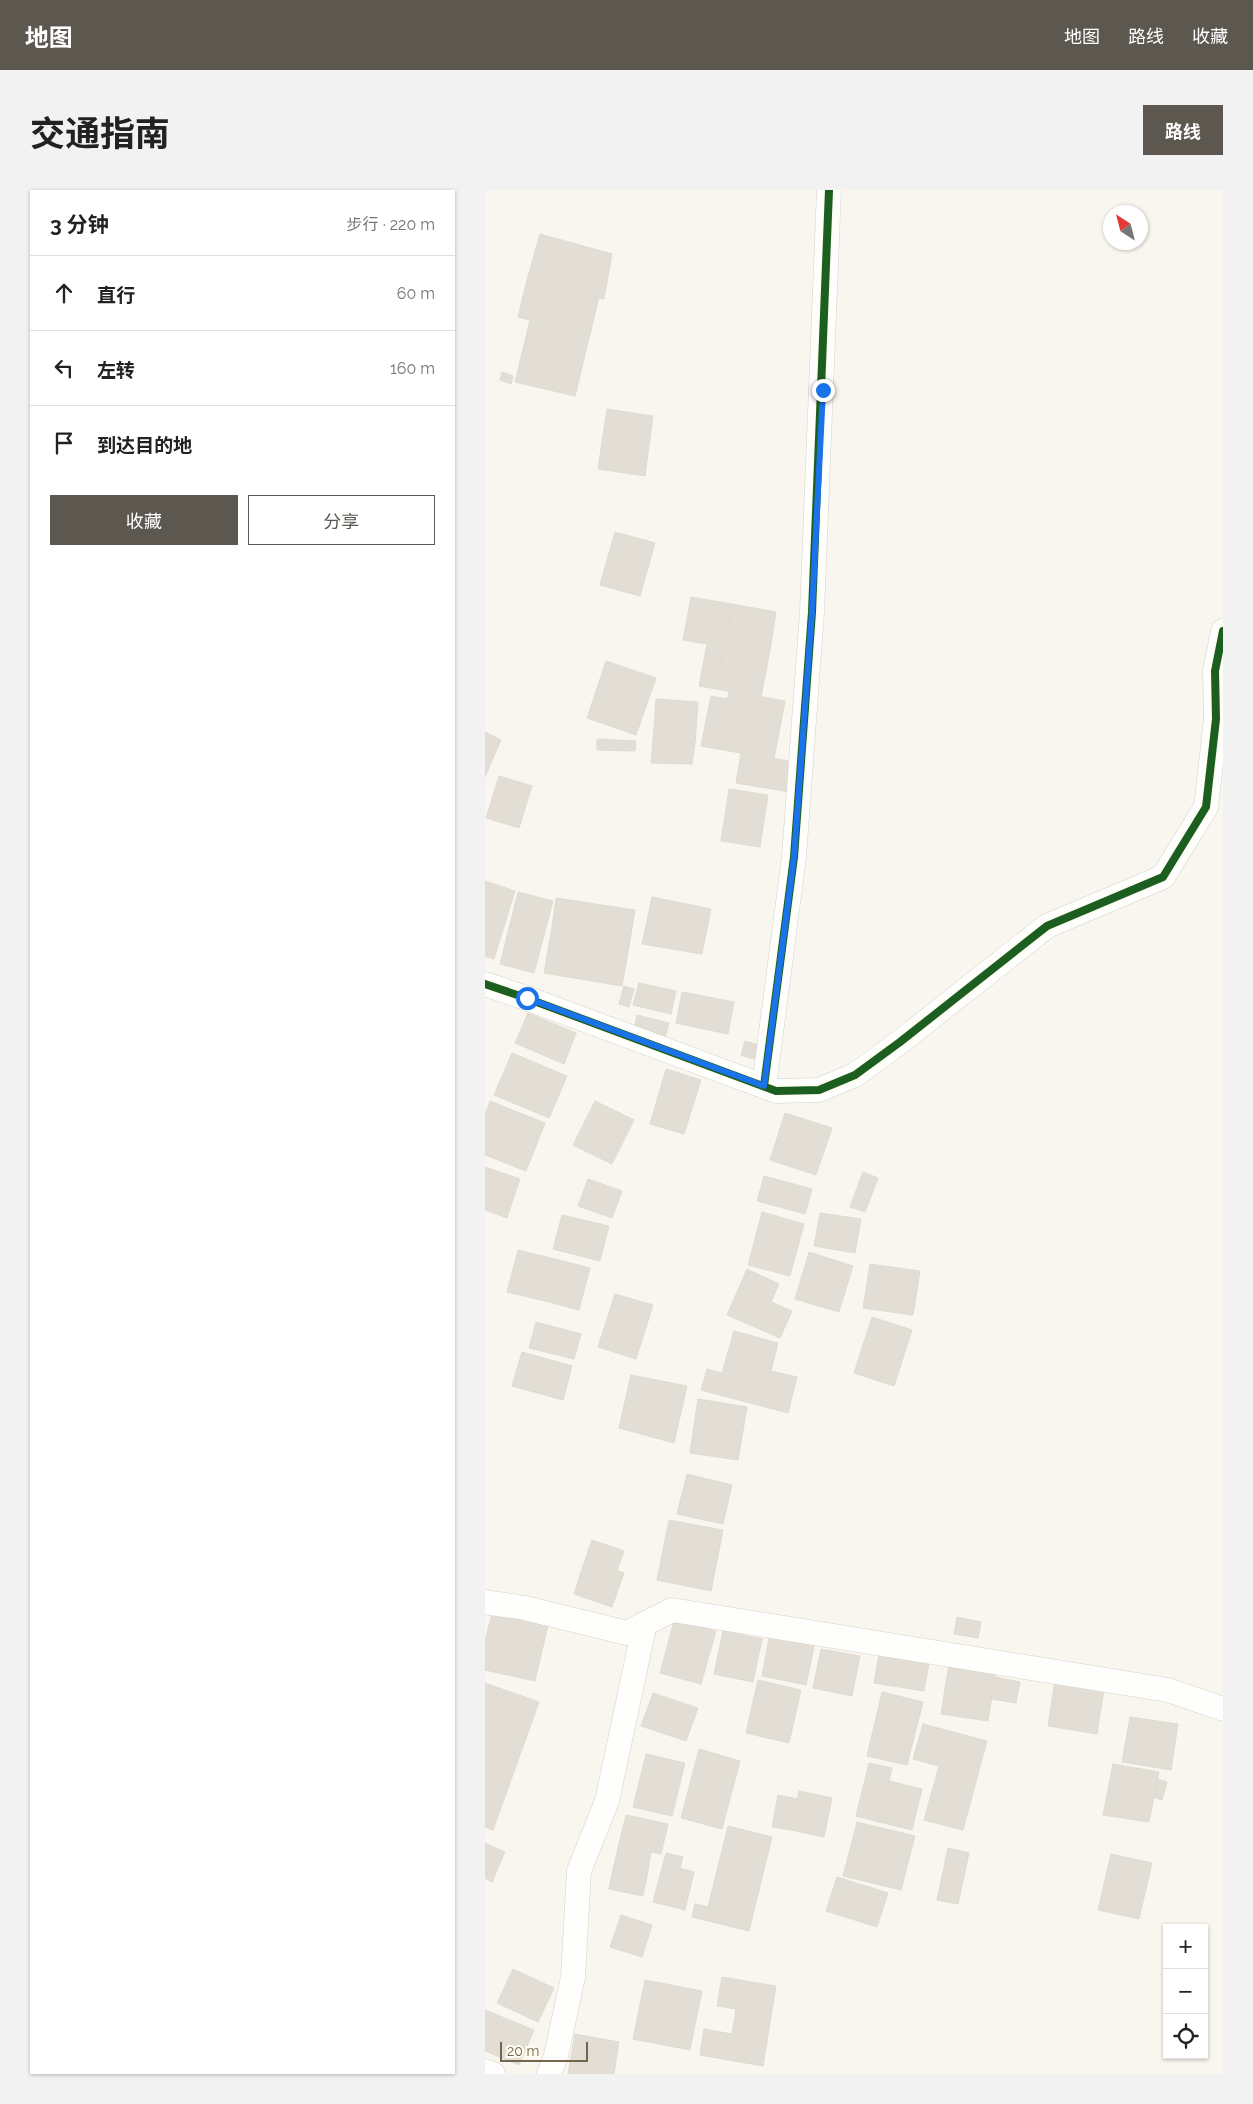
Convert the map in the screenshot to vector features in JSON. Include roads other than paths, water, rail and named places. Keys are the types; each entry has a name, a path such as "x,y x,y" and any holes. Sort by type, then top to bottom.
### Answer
{"street":[{"path":"764,1086 794,857 812,612 829,190"},
{"path":"485,984 776,1091 819,1090 855,1075 900,1042 1047,926 1163,877 1206,807 1216,719 1215,671 1223,631"},
{"path":"485,1602 525,1608 627,1633 672,1610 1169,1690 1223,1708"},
{"path":"549,2074 556,2056 573,1977 579,1871 607,1801 645,1623"},
{"path":"485,2070 493,2074"}]}
